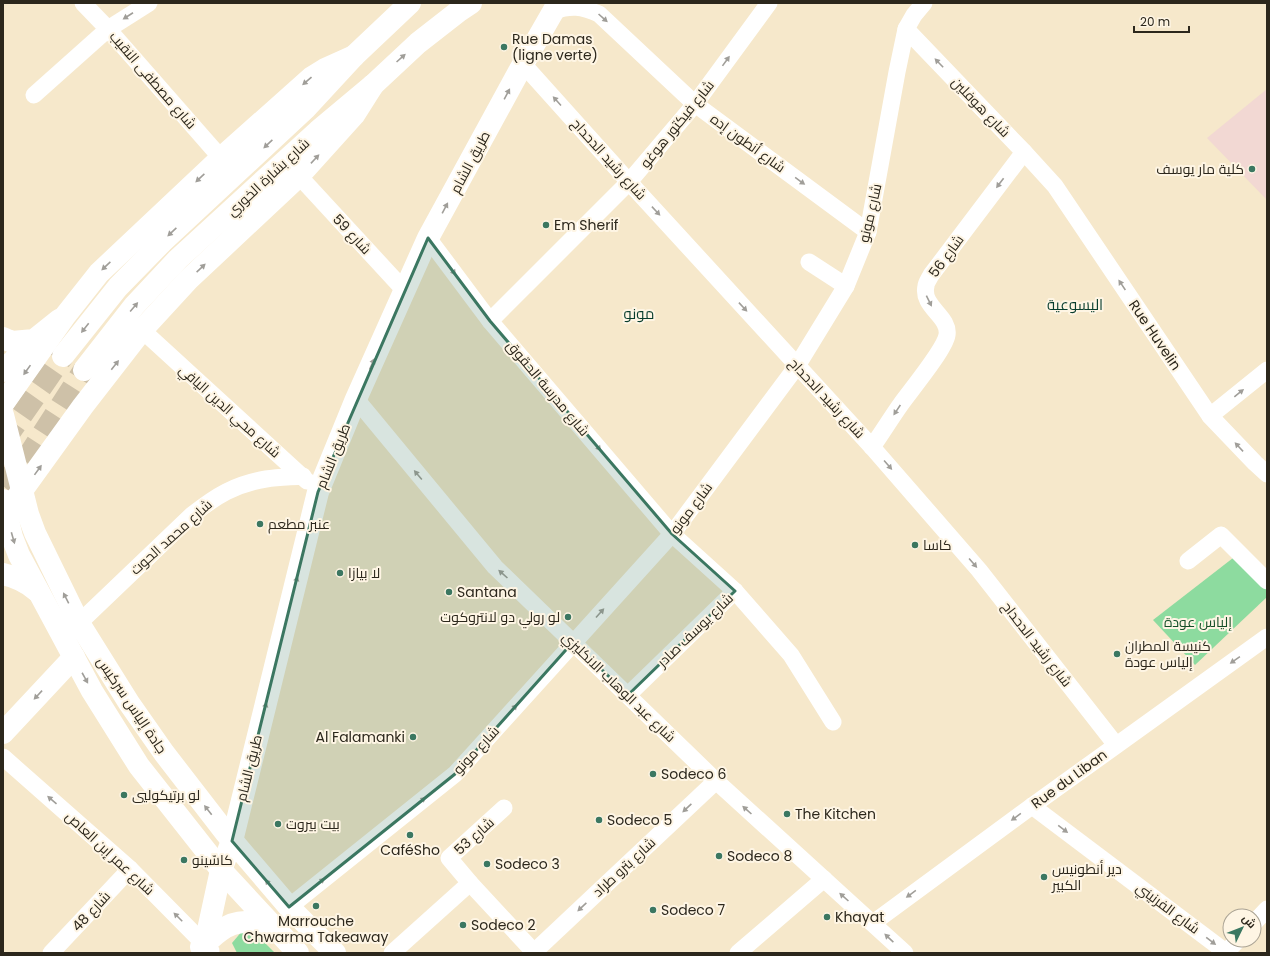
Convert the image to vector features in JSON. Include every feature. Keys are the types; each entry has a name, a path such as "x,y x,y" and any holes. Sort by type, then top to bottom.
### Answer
{"main road":[{"name":"شارع بشارة الخوري","path":"63,356 118,287 162,242 306,109 354,56 410,3"},
{"name":"شارع بشارة الخوري","path":"84,370 134,306 178,259 418,42 471,3"},
{"name":"طريق الشام","path":"204,951 221,870 232,841 318,492 356,399 428,238 523,64 556,7"},
{"path":"3,404 65,316 99,273 221,158 312,77 325,69 354,56"},
{"path":"4,510 22,491 83,406 142,330 188,280 298,176 345,125 358,109 373,84"},
{"path":"3,371 34,340 65,316"},
{"path":"3,338 12,342 34,340"},
{"name":"جادة إلياس سركيس","path":"3,415 22,491 35,533 78,623 129,703 164,754 232,841 289,907 334,953"},
{"name":"جادة إلياس سركيس","path":"4,510 15,546 74,657 139,766 221,870 298,953"},
{"path":"3,574 12,576 29,584 40,593"},
{"path":"3,733 74,657"},
{"path":"204,951 225,928 247,921 269,928 282,936"}],"street":[{"name":"شارع مصطفى النقيب","path":"83,3 108,29 221,158"},
{"path":"34,95 108,29 149,3"},
{"name":"شارع فيكتور هوغو","path":"490,321 629,182 695,104 769,3"},
{"name":"شارع مونو","path":"289,907 455,774 672,534 798,366 846,286 868,232 906,29 914,15 924,3"},
{"name":"شارع أنطون إده","path":"556,7 576,7 588,9 599,14 695,104 868,232"},
{"name":"شارع هوفلين","path":"906,29 1055,186"},
{"name":"شارع رشيد الدحداح","path":"523,64 872,447 979,570 1116,745"},
{"name":"شارع 56","path":"872,447 937,355 947,337 945,325 928,302 925,293 926,286 931,275 1024,152"},
{"name":"شارع 59","path":"298,176 405,291"},
{"name":"Rue Huvelin","path":"1055,186 1210,416 1267,474"},
{"name":"شارع مدرسة الحقوق","path":"428,238 490,321 672,534"},
{"path":"810,262 846,286"},
{"name":"شارع محي الدين اليافي","path":"142,330 303,476 318,492"},
{"path":"1210,416 1267,370"},
{"name":"شارع عبد الوهاب الانكليزي","path":"356,399 495,567 716,781 905,953"},
{"name":"شارع محمد الحوت","path":"78,623 192,515 208,502 222,493 253,482 303,476"},
{"name":"شارع يوسف صادر","path":"628,695 735,591 672,534"},
{"path":"1188,561 1221,535 1267,581"},
{"path":"735,591 791,655 834,722"},
{"name":"Rue du Liban","path":"873,923 1116,745 1264,644"},
{"name":"شارع عمر إبن العاص","path":"3,757 130,869 204,951"},
{"name":"شارع بترو طراد","path":"533,953 716,781"},
{"name":"شارع الفرنيني","path":"1032,806 1222,942"},
{"name":"شارع 53","path":"504,808 449,858 533,953"},
{"name":"شارع 48","path":"51,953 130,869"},
{"path":"738,953 824,879"},
{"path":"392,953 470,883"}],"highlighted area":[{"path":"428,238 490,321 672,534 735,591 628,695 573,642 455,774 289,907 232,841 318,492"}],"shaded area":[{"name":"كلية مار يوسف","path":"1267,89 1267,200 1207,138"}],"green space":[{"name":"إلياس عودة","path":"1233,558 1267,590 1267,597 1195,665 1153,620"},
{"path":"243,930 259,937 275,953 237,953 232,943"}],"tunnel":[{"path":"3,442 63,356"},
{"path":"3,486 31,452 84,370"}],"place":[{"name":"Rue Damas (ligne verte)","path":"504,47"},
{"name":"كلية مار يوسف","path":"1252,169"},
{"name":"Em Sherif","path":"546,225"},
{"name":"عنبر مطعم","path":"260,524"},
{"name":"كاسا","path":"915,545"},
{"name":"لا بيازا","path":"340,573"},
{"name":"Santana","path":"449,592"},
{"name":"لو رولي دو لانتروكوت","path":"568,617"},
{"name":"كنيسة المطران إلياس عودة","path":"1117,654"},
{"name":"Al Falamanki","path":"413,737"},
{"name":"Sodeco 6","path":"653,774"},
{"name":"لو برتيكوليي","path":"124,795"},
{"name":"The Kitchen","path":"787,814"},
{"name":"Sodeco 5","path":"599,820"},
{"name":"بيت بيروت","path":"278,824"},
{"name":"CaféSho","path":"410,835"},
{"name":"Sodeco 8","path":"719,856"},
{"name":"كاسّينو","path":"184,860"},
{"name":"Sodeco 3","path":"487,864"},
{"name":"دير أنطونيس الكبير","path":"1044,877"},
{"name":"Marrouche Chwarma Takeaway","path":"316,906"},
{"name":"Sodeco 7","path":"653,910"},
{"name":"Khayat","path":"827,917"},
{"name":"Sodeco 2","path":"463,925"}],"district":[{"name":"اليسوعية","path":"1075,304"},
{"name":"مونو","path":"639,313"}]}
